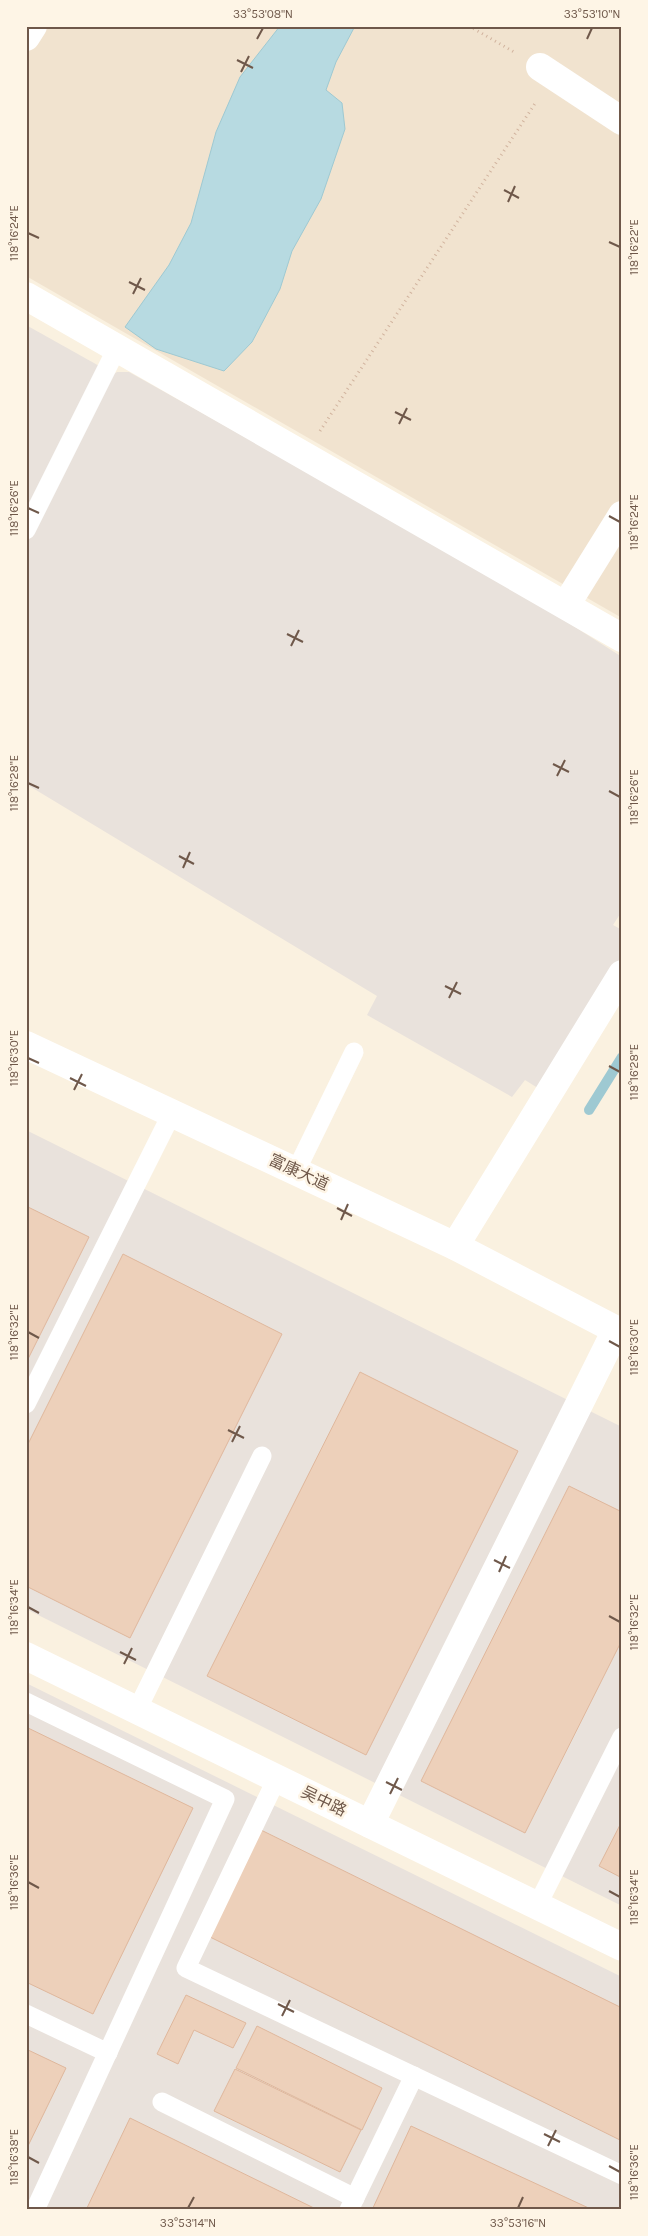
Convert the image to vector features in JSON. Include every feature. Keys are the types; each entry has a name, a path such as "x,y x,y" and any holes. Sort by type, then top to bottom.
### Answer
{"street":[{"path":"26,37 33,26"},
{"path":"540,67 622,121"},
{"path":"26,296 622,638"},
{"path":"566,605 622,515"},
{"path":"455,1246 622,974"},
{"name":"富康大道","path":"26,1045 455,1246 619,1331"},
{"path":"370,1824 619,1331"},
{"name":"吴中路","path":"26,1656 622,1947"}],"lane":[{"path":"26,530 117,348"},
{"path":"296,1171 354,1052"},
{"path":"26,1404 172,1113"},
{"path":"137,1710 262,1456"},
{"path":"26,1702 225,1799 35,2210"},
{"path":"537,1906 622,1737"},
{"path":"277,1778 186,1968 622,2175"},
{"path":"26,2014 108,2053"},
{"path":"162,2102 352,2204 414,2076"}],"path":[{"path":"304,455 547,86 540,67 469,26"}],"shaded area":[{"path":"26,26 622,26 622,618 26,276"},
{"path":"26,325 101,367 26,515"},
{"path":"117,372 129,372 364,504 564,620 622,657 622,911 613,925 622,930 622,957 541,1090 525,1080 512,1097 367,1015 377,996 26,784 26,544 106,379"},
{"path":"26,1130 622,1427 622,1906 26,1609"},
{"path":"26,1683 622,1977 622,2210 26,2210"}],"water":[{"path":"280,26 355,26 336,62 326,90 342,103 345,129 321,199 292,251 280,289 252,342 224,371 156,349 125,327 169,265 191,223 216,132 240,77"}],"building":[{"path":"26,1206 89,1237 26,1363"},
{"path":"123,1254 282,1334 130,1638 26,1586 26,1448"},
{"path":"360,1372 518,1451 366,1755 207,1676"},
{"path":"569,1486 622,1512 622,1640 525,1833 421,1781"},
{"path":"26,1727 193,1808 93,2014 26,1982"},
{"path":"622,1821 622,1878 599,1866"},
{"path":"261,1830 622,2008 622,2141 208,1936"},
{"path":"186,1995 246,2023 233,2048 194,2030 178,2064 157,2054"},
{"path":"257,2026 382,2088 362,2130 236,2068"},
{"path":"26,2049 66,2068 26,2150"},
{"path":"235,2069 361,2130 340,2172 214,2111"},
{"path":"130,2118 318,2210 86,2210"},
{"path":"411,2126 593,2210 372,2210"}],"waterway":[{"path":"589,1110 622,1057"}]}
